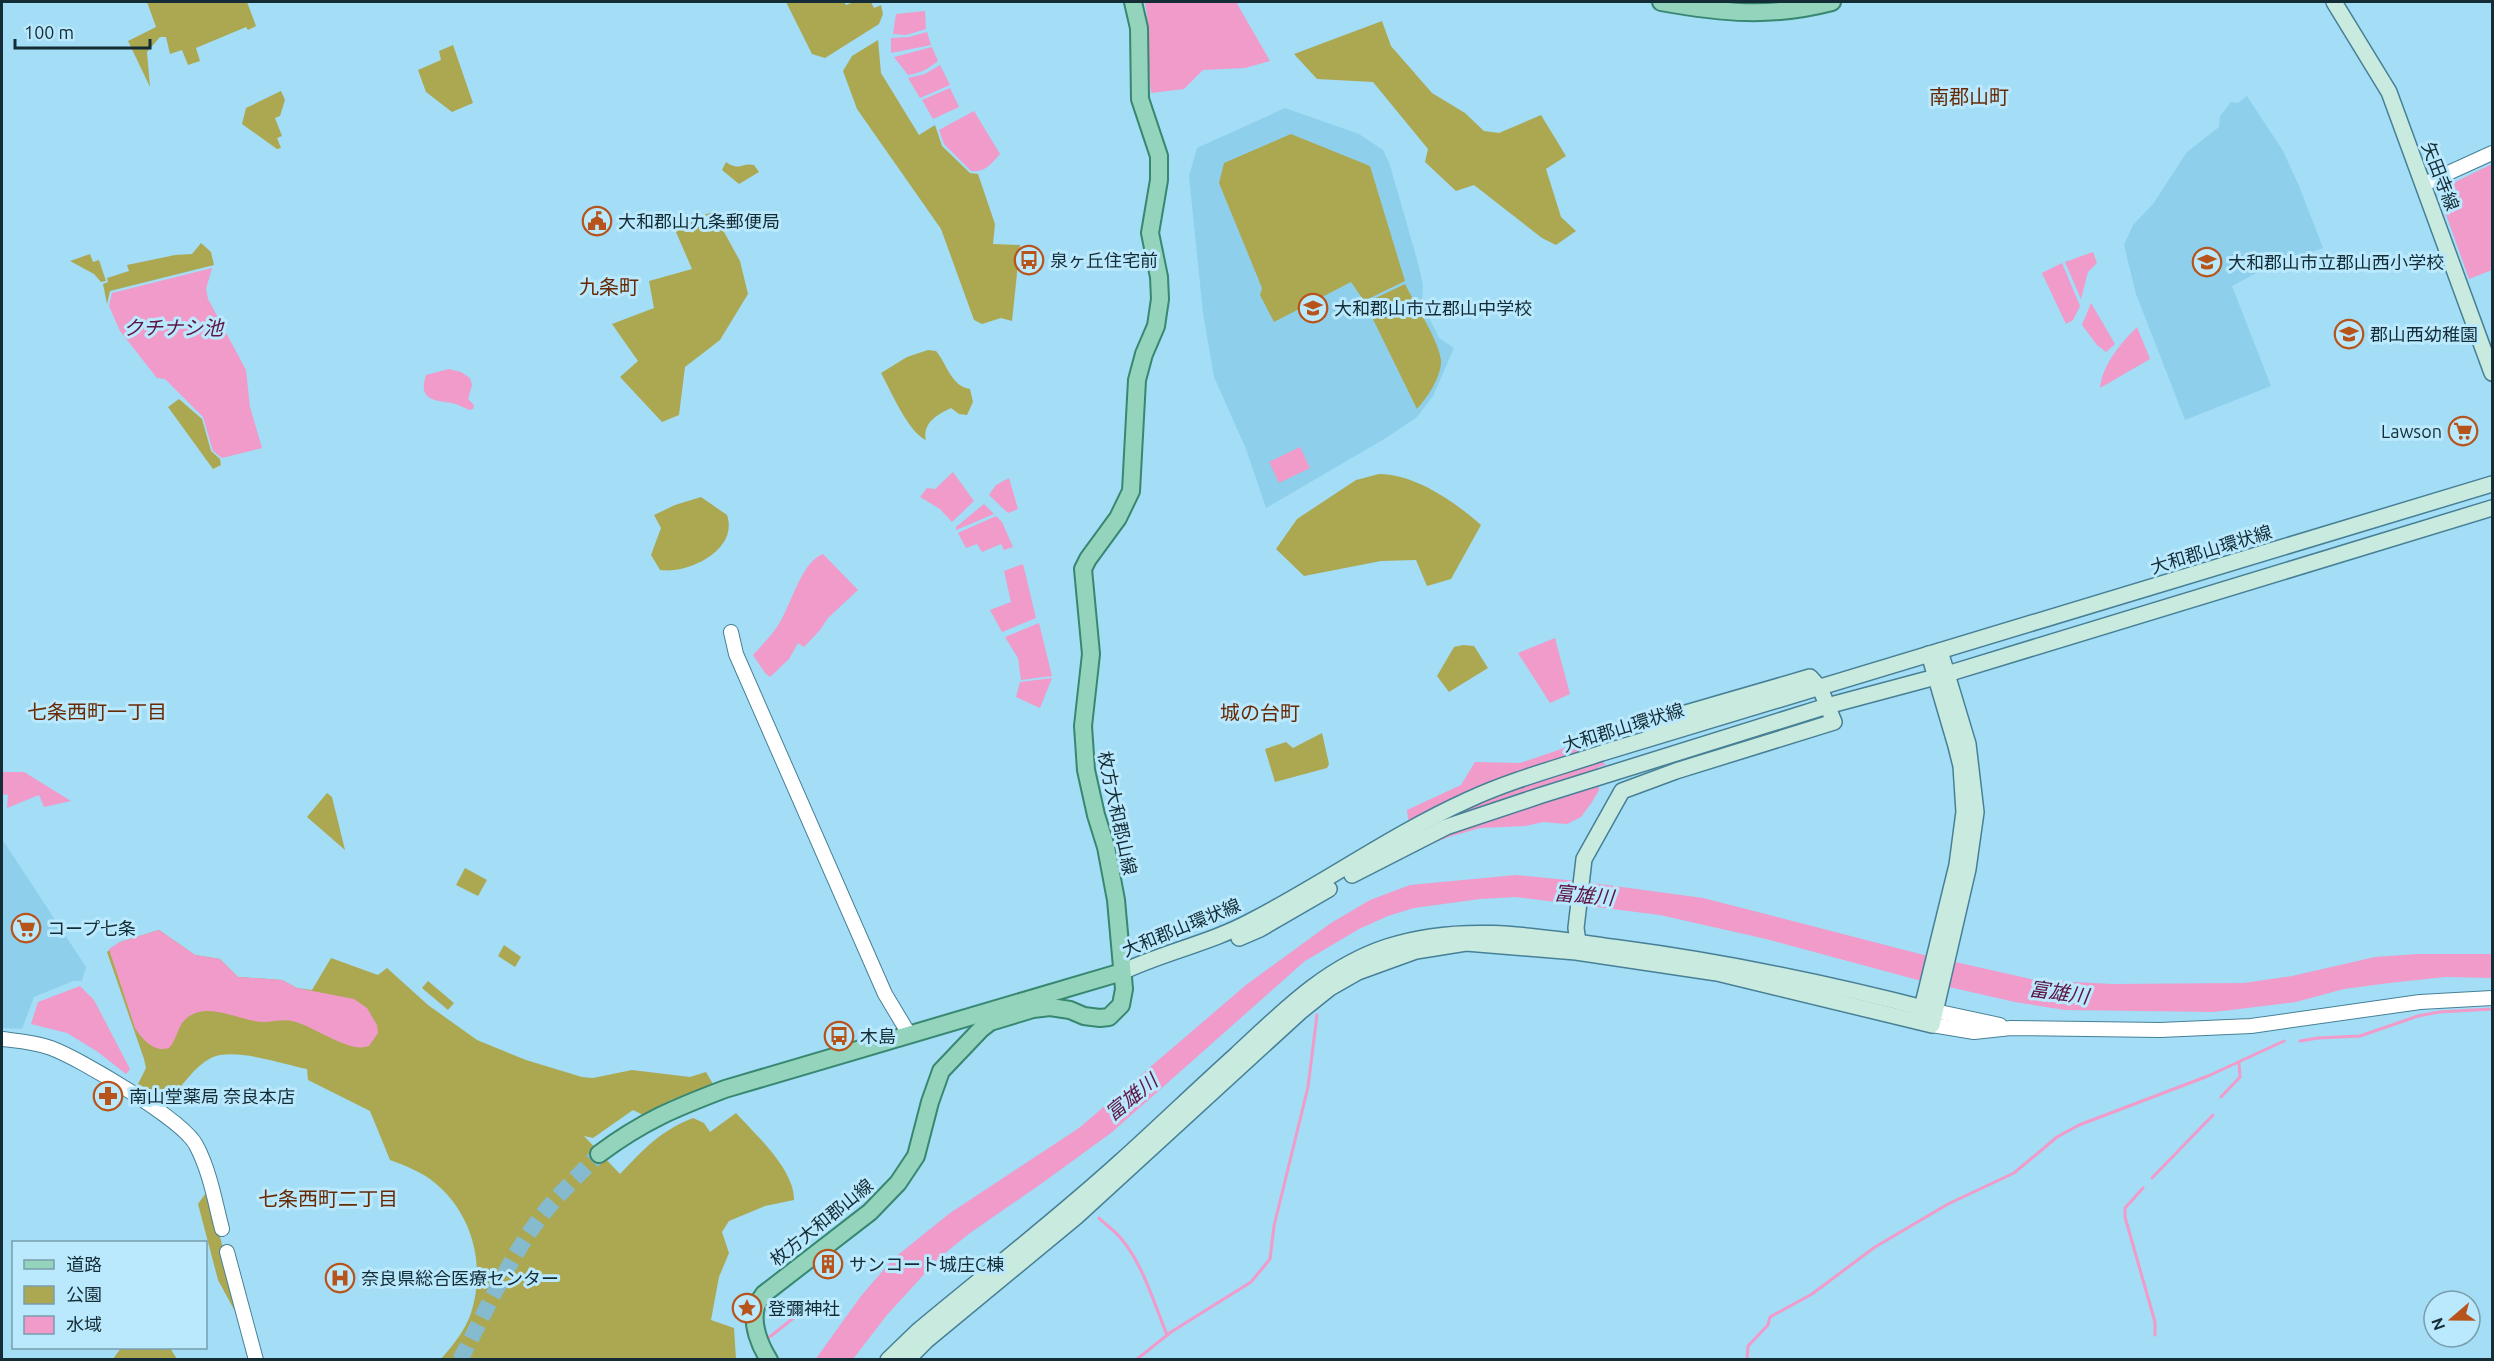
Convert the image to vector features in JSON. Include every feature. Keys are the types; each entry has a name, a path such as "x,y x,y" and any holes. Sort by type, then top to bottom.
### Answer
{"main road":[{"name":"枚方大和郡山線","path":"769,1359 760,1346 756,1307 764,1294 870,1212 898,1183 916,1156 930,1102 941,1071 946,1065 990,1022 1033,1009 1050,1007 1070,1010 1084,1016 1109,1017 1121,1005 1124,989 1119,924 1111,872 1086,770 1083,726 1090,654 1083,569 1118,518 1131,490 1137,380 1144,354 1156,326 1160,299 1159,276 1150,233 1159,180 1159,156 1140,99 1139,28 1133,2"},
{"path":"1661,2 1716,12 1751,13 1779,12 1832,2"},
{"name":"矢田寺線","path":"2334,2 2389,92 2493,372"},
{"name":"大和郡山環状線","path":"1654,742 1655,722 1935,652 2493,484"},
{"name":"大和郡山環状線","path":"1403,840 1827,706 1941,675 2493,508"},
{"path":"888,1359 918,1331 1117,1164 1292,1003 1334,972 1353,961 1386,948 1448,934 1494,933 1579,938 1717,973 1927,1017 1943,948 1968,869 1976,812 1968,744 1941,675 1935,652"},
{"name":"大和郡山環状線","path":"1122,972 1143,962 1208,941 1253,920 1403,840 1486,792 1815,682"},
{"path":"1579,938 1588,861 1593,844 1622,791 1663,773 1834,722 1815,682"},
{"path":"907,1359 1076,1217 1300,1012 1340,983 1390,958 1432,947 1466,942 1579,938"},
{"path":"599,1154 630,1131 668,1111 741,1084 1122,972"}],"street":[{"path":"2424,184 2493,153"},
{"path":"731,632 736,654 881,984 909,1034"},
{"path":"1927,1017 1974,1032 2011,1028 2160,1030 2251,1026 2420,1002 2493,998"},
{"path":"2,1040 29,1042 76,1060 163,1113 185,1131 196,1144 205,1166 222,1230"},
{"path":"228,1252 256,1359"}],"shaded area":[{"name":"大和郡山市立郡山西小学校","path":"2247,96 2283,151 2323,248 2268,267 2232,286 2271,386 2185,420 2136,294 2124,245 2133,225 2153,204 2187,152 2219,127 2220,116 2231,102 2238,103"},
{"name":"大和郡山市立郡山中学校","path":"1285,108 1359,134 1383,150 1389,162 1416,256 1423,284 1422,303 1439,338 1454,348 1433,396 1417,417 1386,438 1266,508 1246,449 1214,377 1203,313 1189,176 1197,148"},
{"path":"2,839 86,967 82,981 73,981 34,997 22,1029 2,1028"}],"green space":[{"path":"147,2 247,2 256,26 248,30 246,27 196,48 200,61 188,65 182,50 170,54 166,37 160,37 147,52 150,87 128,41 156,27"},
{"path":"786,2 844,2 846,5 854,2 871,2 874,8 881,5 883,14 879,24 825,58 812,54"},
{"path":"1382,21 1391,46 1432,93 1465,113 1484,131 1499,133 1541,115 1566,156 1546,169 1561,217 1576,231 1556,245 1542,238 1474,185 1456,191 1425,162 1428,149 1373,82 1317,79 1294,54"},
{"path":"878,40 881,73 919,135 935,125 942,146 970,173 978,174 995,224 993,244 1020,245 1012,321 1001,318 982,324 974,320 941,229 857,109 843,71 852,56"},
{"path":"453,45 473,103 452,112 426,92 418,70 441,60 439,51"},
{"path":"281,91 285,100 280,116 275,118 282,136 277,138 281,148 277,149 242,124 246,108"},
{"path":"1291,134 1370,166 1405,281 1364,301 1351,282 1274,322 1260,295 1262,288 1219,183 1224,163"},
{"path":"726,162 738,167 754,165 759,172 739,184 722,170"},
{"path":"713,212 740,261 748,294 720,340 685,367 679,415 662,422 620,377 638,361 612,324 654,308 649,281 692,269 673,225"},
{"path":"201,243 211,252 214,265 110,291 107,304 103,284 108,282 107,278 129,271 127,265 175,255 192,254"},
{"path":"90,254 93,262 99,260 106,281 101,282 94,274 70,261"},
{"path":"1405,284 1431,332 1441,360 1436,380 1417,409 1365,303"},
{"path":"928,350 936,351 958,384 970,389 973,402 967,415 959,414 951,408 936,416 926,429 926,440 919,436 906,420 881,373 907,357"},
{"path":"179,399 202,419 211,451 220,459 221,465 213,469 168,407"},
{"path":"1379,474 1406,479 1434,491 1481,525 1451,579 1427,586 1416,560 1381,561 1304,576 1276,549 1297,519 1356,480"},
{"path":"701,497 727,515 729,528 726,539 718,549 697,564 684,568 660,570 651,555 661,528 654,515 675,505"},
{"path":"1474,646 1488,668 1449,692 1437,676 1454,647"},
{"path":"1322,733 1329,764 1327,768 1275,782 1265,749 1286,742 1293,748"},
{"path":"327,793 332,797 345,850 307,817"},
{"path":"465,868 487,880 478,896 456,885"},
{"path":"159,930 195,955 220,959 238,977 282,980 297,988 312,990 331,958 378,975 387,968 428,1005 477,1040 526,1060 582,1077 593,1078 632,1070 690,1077 706,1072 713,1084 671,1100 643,1115 633,1110 593,1138 584,1136 620,1174 653,1141 681,1123 693,1118 704,1123 710,1132 736,1113 781,1165 793,1189 794,1200 765,1206 729,1221 722,1232 729,1253 719,1277 711,1320 734,1328 736,1359 441,1359 462,1332 471,1313 477,1278 473,1242 459,1210 435,1183 408,1167 390,1160 370,1111 308,1080 307,1069 245,1055 232,1054 211,1058 193,1072 169,1101 138,1084 146,1068 144,1059 107,952 120,942"},
{"path":"504,945 521,957 515,967 498,956"},
{"path":"428,981 454,1003 448,1010 422,988"},
{"path":"208,1190 243,1326 218,1280 198,1204"},
{"path":"120,1349 171,1349 177,1359 113,1359"}],"water":[{"path":"1145,2 1236,2 1270,61 1245,68 1203,70 1184,89 1151,93"},
{"path":"925,11 926,29 906,35 893,34 896,14"},
{"path":"927,32 931,45 891,53 891,38 909,37"},
{"path":"932,47 938,61 917,73 908,75 894,57"},
{"path":"940,65 950,85 920,98 908,78 925,74"},
{"path":"950,88 959,107 933,119 922,100"},
{"path":"974,111 1000,154 988,167 971,171 944,144 939,130"},
{"path":"2492,164 2492,270 2469,279 2442,203 2443,192 2451,184"},
{"path":"2093,252 2097,263 2088,272 2081,299 2065,262"},
{"path":"2062,263 2080,306 2073,320 2066,324 2042,273"},
{"name":"クチナシ池","path":"212,268 206,289 208,299 246,370 250,407 262,448 222,458 213,451 203,417 165,379 157,378 120,331 109,306 112,293"},
{"path":"2091,303 2115,344 2106,352 2097,345 2082,325"},
{"path":"2137,327 2150,359 2100,388 2108,363"},
{"path":"449,369 461,372 470,378 472,385 468,399 474,405 473,409 433,399 426,394 424,383 426,375"},
{"path":"1300,447 1310,468 1279,483 1269,462"},
{"path":"953,472 974,501 952,522 940,509 920,497 927,488 935,489"},
{"path":"1009,478 1018,509 1008,513 989,495 996,485"},
{"path":"984,504 994,514 956,530 956,527"},
{"path":"996,516 1002,522 1013,547 1004,550 1001,544 982,552 977,544 966,548 958,533"},
{"path":"823,554 858,590 828,618 804,647 798,643 789,659 770,677 753,655 777,627 808,566"},
{"path":"1023,564 1036,618 1002,632 990,610 1011,602 1004,571"},
{"path":"1039,623 1052,676 1021,680 1018,658 1005,637"},
{"path":"1555,638 1570,694 1550,703 1518,653"},
{"path":"1052,678 1040,708 1016,697 1020,682"},
{"path":"1582,742 1606,765 1598,767 1599,790 1581,817 1567,824 1543,822 1526,826 1480,828 1412,851 1407,810 1461,785 1475,762 1520,763"},
{"path":"2,772 24,772 71,801 44,807 39,795 7,808 8,795 2,794"},
{"name":"富雄川","path":"1516,875 1703,898 1924,955 2035,980 2112,984 2244,983 2292,976 2375,957 2417,954 2492,954 2492,978 2445,977 2389,983 2344,989 2296,1002 2214,1012 2065,1010 2015,1002 1918,980 1766,939 1660,915 1515,897 1480,899 1414,908 1388,916 1359,929 1305,961 1111,1133 970,1233 939,1258 887,1315 853,1359 815,1360 861,1296 893,1259 950,1213 1079,1128 1246,985 1331,923 1370,900 1410,885"},
{"path":"159,930 195,955 220,959 238,977 282,980 297,988 354,999 367,1008 377,1025 378,1033 369,1046 351,1046 292,1021 255,1021 206,1011 184,1020 169,1048 153,1047 135,1028 109,949 120,942"},
{"path":"80,986 94,1000 130,1069 126,1074 98,1052 67,1033 31,1024 38,1002"}],"waterway":[{"path":"2300,1041 2360,1036 2418,1016 2439,1012 2492,1009"},
{"path":"1136,1360 1171,1332 1251,1282 1270,1259 1274,1226 1308,1087 1317,1015"},
{"path":"1747,1360 1748,1346 1768,1325 1770,1317 1812,1294 1875,1247 1948,1204 2014,1173 2057,1137 2079,1125 2208,1076 2284,1041"},
{"path":"2221,1097 2240,1077 2239,1063"},
{"path":"2152,1178 2213,1115"},
{"path":"2143,1188 2125,1208 2125,1217 2155,1322 2155,1335"},
{"path":"1099,1218 1121,1238 1137,1262 1167,1335"},
{"path":"767,1339 810,1305 823,1308"}],"tunnel":[{"path":"460,1360 523,1242 557,1197 599,1154"}],"place":[{"name":"大和郡山九条郵便局","path":"597,221"},
{"name":"泉ヶ丘住宅前","path":"1029,260"},
{"name":"大和郡山市立郡山西小学校","path":"2207,262"},
{"name":"大和郡山市立郡山中学校","path":"1313,308"},
{"name":"郡山西幼稚園","path":"2349,334"},
{"name":"Lawson","path":"2463,431"},
{"name":"コープ七条","path":"26,928"},
{"name":"木島","path":"839,1036"},
{"name":"南山堂薬局 奈良本店","path":"108,1096"},
{"name":"サンコート城庄C棟","path":"828,1264"},
{"name":"奈良県総合医療センター","path":"340,1278"},
{"name":"登彌神社","path":"747,1308"}],"district":[{"name":"南郡山町","path":"1969,96"},
{"name":"九条町","path":"609,286"},
{"name":"七条西町一丁目","path":"97,711"},
{"name":"城の台町","path":"1260,712"},
{"name":"七条西町二丁目","path":"328,1198"}]}
